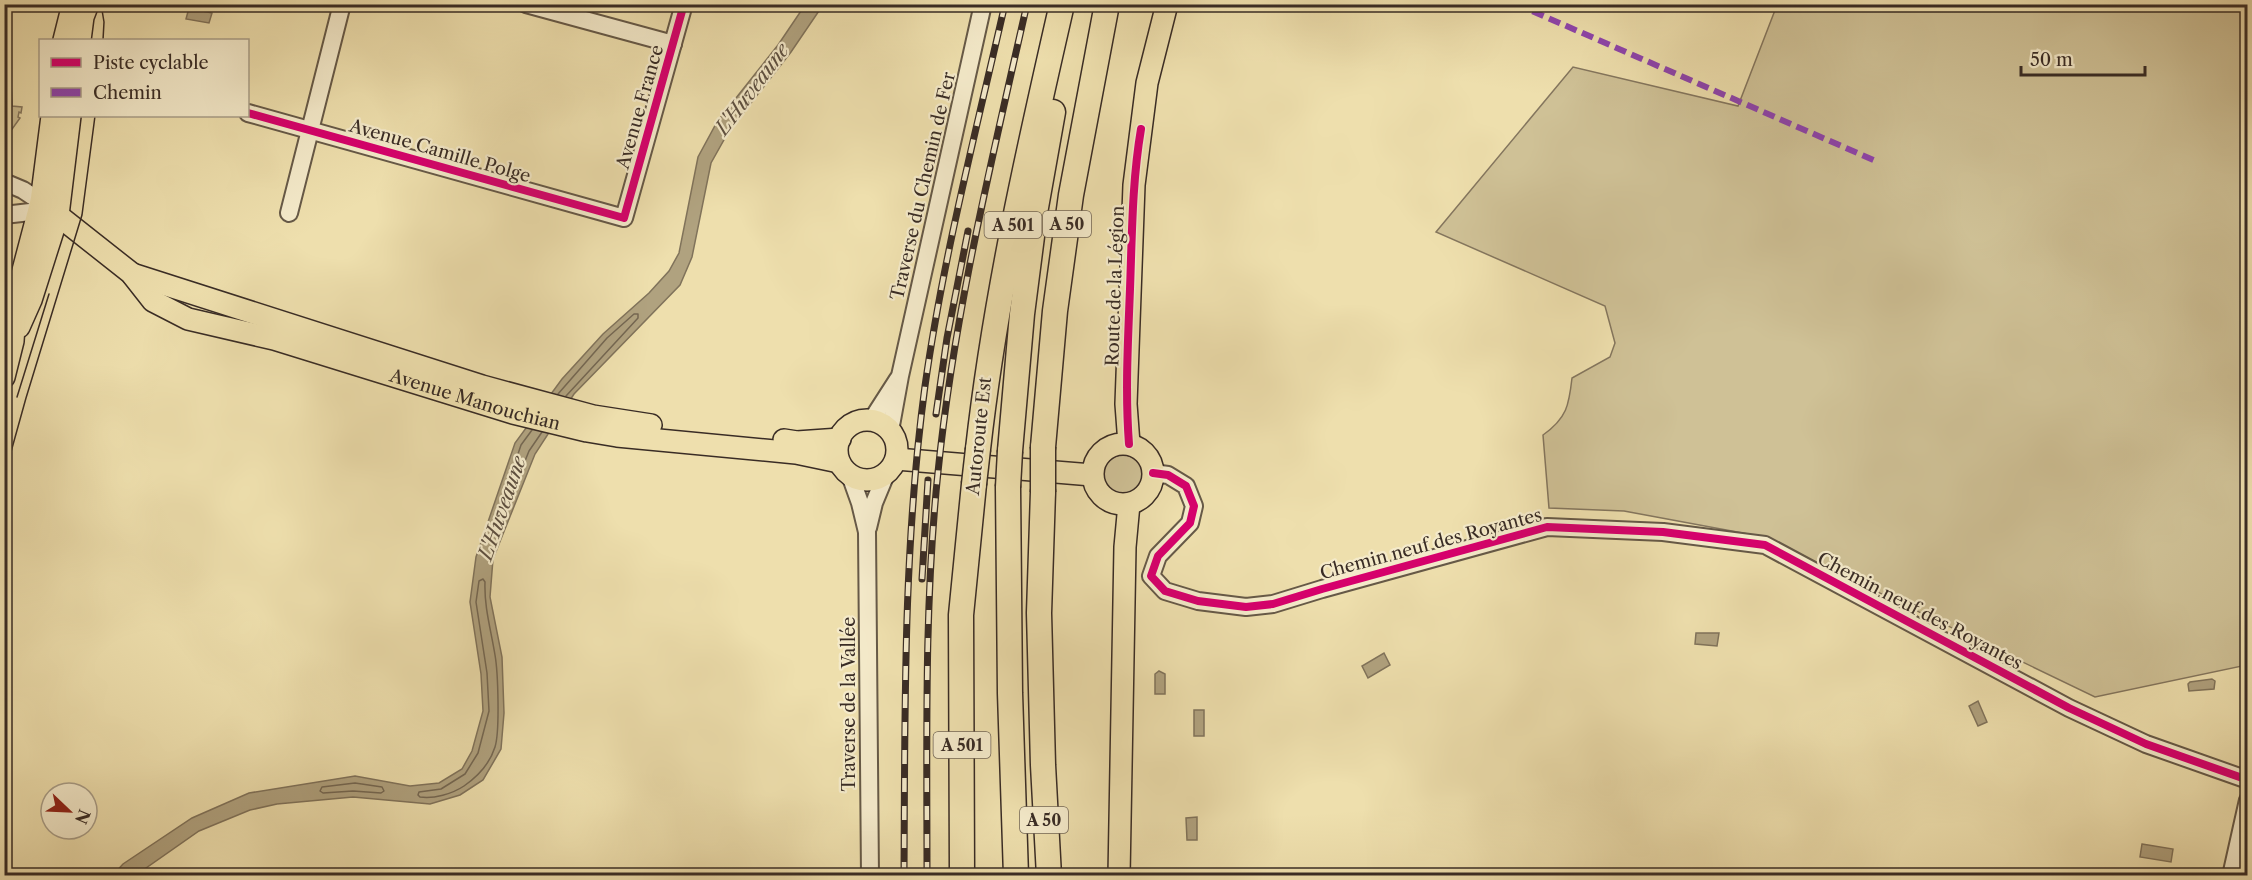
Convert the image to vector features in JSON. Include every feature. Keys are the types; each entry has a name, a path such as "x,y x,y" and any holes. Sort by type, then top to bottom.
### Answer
{"highway":[{"name":"Autoroute Est","path":"962,876 961,615 978,448 987,372 1005,266 1062,4"},
{"name":"A 50","path":"1016,876 1010,693 1008,487 1010,451 1022,314 1035,213 1076,4"},
{"name":"A 50","path":"1047,876 1039,614 1044,447 1055,312 1071,195 1107,4"}],"main road":[{"path":"64,39 73,4"},
{"path":"80,39 83,17 88,4"},
{"name":"Route de la Légion","path":"1129,444 1126,404 1134,185 1147,83 1167,4"},
{"path":"4,377 13,341 32,300 46,209 52,117"},
{"path":"46,209 70,117"},
{"name":"Avenue Manouchian","path":"46,209 131,273 153,301 188,319 274,339 590,423 617,436 767,444 840,439"},
{"path":"871,421 881,424 890,431 897,450 891,467 874,480 861,480 844,468 837,450 840,439 852,424 871,421"},
{"name":"Avenue Manouchian","path":"767,444 844,468"},
{"path":"1129,444 1146,454 1153,473 1149,489 1143,497 1130,504 1116,504 1105,499 1094,486 1092,475 1101,452 1111,446 1129,444"},
{"path":"891,467 1092,475"},
{"path":"1119,876 1125,547 1130,504"}],"street":[{"path":"289,213 342,4"},
{"path":"526,4 673,44"},
{"name":"Avenue France","path":"624,218 684,4"},
{"name":"Traverse du Chemin de Fer","path":"890,431 900,376 983,4"},
{"name":"Avenue Camille Polge","path":"249,113 624,218"},
{"path":"4,182 22,190 46,209"},
{"path":"4,215 46,209"},
{"name":"Traverse du Chemin de Fer","path":"871,421 900,376"},
{"name":"Traverse de la Vallée","path":"867,532 874,504 891,467"},
{"name":"Traverse de la Vallée","path":"844,468 860,503 867,532 870,876"},
{"name":"Chemin neuf des Royantes","path":"1153,473 1168,475 1186,486 1194,506 1190,523 1158,555 1151,576 1165,591 1198,601 1246,607 1273,604 1547,527 1663,532 1765,545 2069,708 2146,744 2247,780"},
{"path":"2231,876 2247,801"}],"shaded area":[{"path":"1777,5 2247,5 2247,665 2095,697 1764,537 1624,511 1549,508 1543,435 1562,417 1570,396 1572,378 1610,357 1615,343 1605,306 1436,232 1573,67 1738,106"},
{"path":"4,65 11,81 12,106 22,107 18,117 20,118 5,139"},
{"path":"1123,455 1131,456 1137,461 1142,467 1142,483 1137,489 1131,494 1123,495 1115,494 1109,489 1104,483 1103,475 1104,467 1109,461 1115,456"}],"water":[{"name":"L'Huveaune","path":"805,5 823,5 791,52 729,131 711,163 692,257 680,285 574,394 535,454 493,559 490,597 502,657 504,713 501,749 483,780 460,795 430,804 353,797 277,804 250,810 199,831 136,875 112,876 123,864 192,818 249,793 355,776 410,786 439,783 462,769 472,751 483,711 481,674 470,602 476,557 515,443 562,379 603,334 649,293 669,271 679,253 698,157 717,122 778,45"},
{"path":"189,8 212,13 209,23 186,19"},
{"path":"1696,633 1719,633 1717,646 1695,644"},
{"path":"1384,653 1390,665 1368,678 1362,666"},
{"path":"1159,671 1165,674 1165,694 1155,694 1155,674"},
{"path":"2212,679 2215,681 2214,689 2189,691 2190,682"},
{"path":"1978,701 1987,722 1978,726 1969,706"},
{"path":"1194,710 1204,710 1204,736 1194,736"},
{"path":"1197,817 1197,840 1187,840 1186,818"},
{"path":"2142,844 2173,849 2171,862 2140,857"}],"tram line":[{"path":"101,4 104,22 103,39"},
{"path":"4,477 82,215 95,117"},
{"path":"17,397 49,294"}],"railway":[{"path":"904,876 909,569 925,386 941,290 1005,4"},
{"path":"927,876 928,623 938,472 954,354 975,237 1027,4"},
{"path":"936,414 947,338 968,231"},
{"path":"922,579 928,480"}],"marked path":[{"path":"1516,4 1878,162"}],"cycle path":[{"path":"249,113 624,218 684,4"},
{"path":"1129,444 1127,366 1132,229 1141,129"},
{"path":"1153,473 1168,475 1186,486 1194,506 1190,523 1158,556 1151,576 1165,591 1198,601 1246,607 1273,604 1547,527 1663,532 1765,545 2069,708 2146,744 2248,780"}]}
